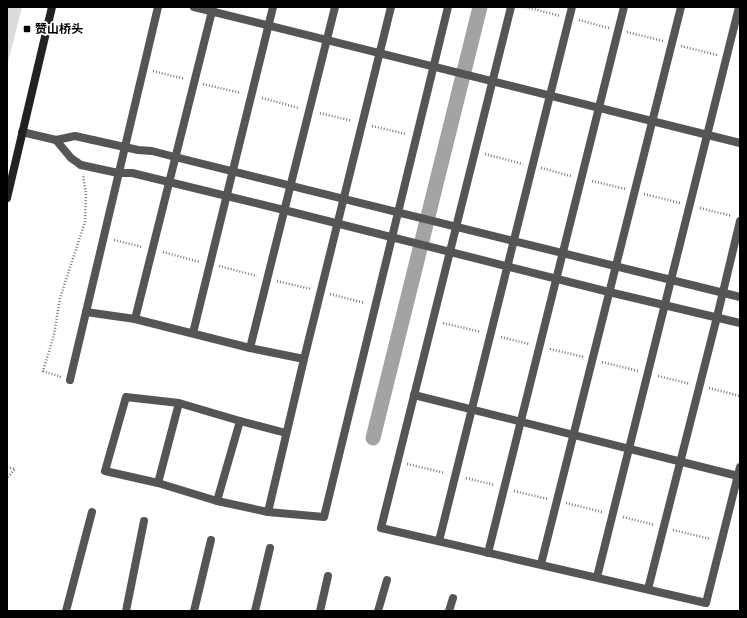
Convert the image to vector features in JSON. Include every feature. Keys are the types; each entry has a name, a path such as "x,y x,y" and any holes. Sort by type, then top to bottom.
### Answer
{"main road":[{"path":"7,198 52,7"}],"street":[{"path":"70,380 158,7"},
{"path":"194,7 212,9 327,40 740,143"},
{"path":"193,333 273,7"},
{"path":"250,348 335,7"},
{"path":"268,512 304,359 391,7"},
{"path":"286,434 179,404 126,397 104,471 158,483 217,501 268,512 324,517 448,7"},
{"path":"414,395 680,461 739,472 706,602 380,528 511,7"},
{"path":"439,541 572,7"},
{"path":"488,553 624,7"},
{"path":"541,564 681,7"},
{"path":"597,577 739,7"},
{"path":"135,319 212,9"},
{"path":"22,132 56,140 75,136 125,148 152,151 175,156 740,297"},
{"path":"56,140 71,158 81,165 118,173 132,173 609,292 740,323"},
{"path":"648,589 740,221"},
{"path":"86,312 135,319 250,348 304,359"},
{"path":"158,483 179,404"},
{"path":"217,501 240,421"},
{"path":"66,611 92,512"},
{"path":"126,611 144,521"},
{"path":"194,611 211,540"},
{"path":"255,611 270,548"},
{"path":"320,611 328,576"},
{"path":"378,611 387,580"},
{"path":"449,611 453,598"}],"path":[{"path":"526,7 564,16"},
{"path":"572,18 610,28"},
{"path":"625,32 664,41"},
{"path":"679,45 725,56"},
{"path":"143,69 417,137"},
{"path":"475,152 528,165"},
{"path":"70,380 43,371 54,335 60,298 85,222 86,193 81,165"},
{"path":"535,167 573,176"},
{"path":"588,180 626,189"},
{"path":"641,193 687,204"},
{"path":"694,206 732,216"},
{"path":"104,238 376,305"},
{"path":"7,467 15,469 7,478"}],"shaded area":[{"path":"7,7 22,7 7,66"}],"waterway":[{"path":"373,438 480,7"}],"place":[{"name":"赞山桥头","path":"27,29"}]}
